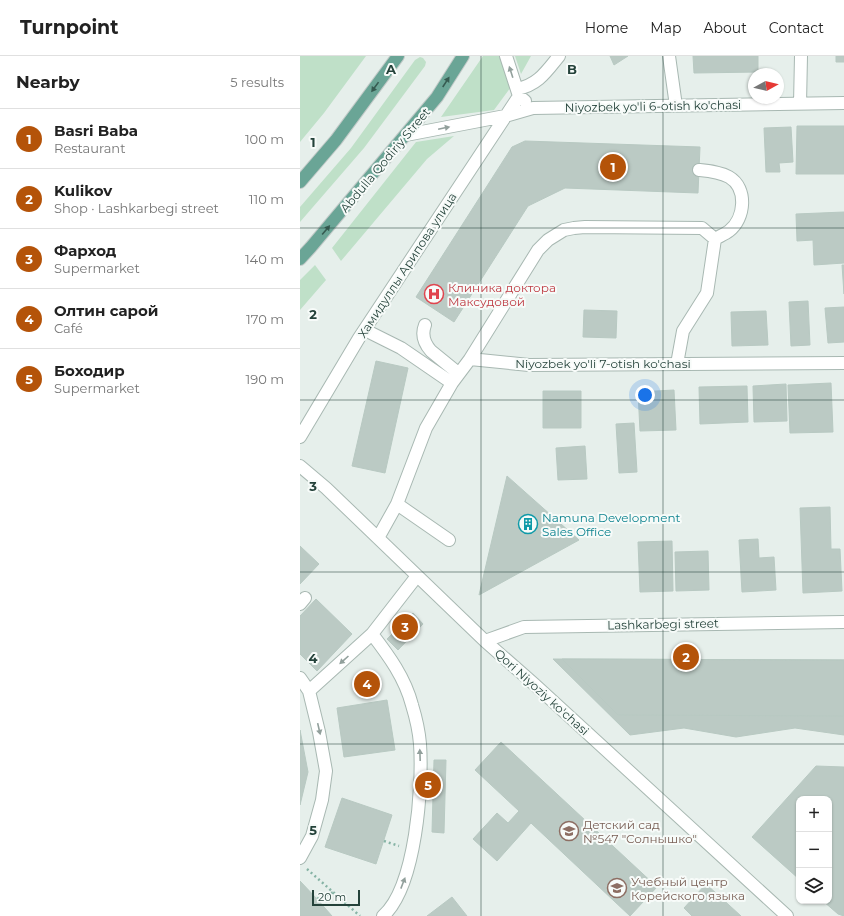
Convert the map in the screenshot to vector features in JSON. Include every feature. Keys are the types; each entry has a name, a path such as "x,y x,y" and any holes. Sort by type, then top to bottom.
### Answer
{"main road":[{"path":"300,182 336,140 398,56"},
{"name":"Abdulla Qodiriy Street","path":"300,259 437,97 463,56"}],"street":[{"path":"506,56 518,93 533,108"},
{"path":"518,93 534,84 558,56"},
{"path":"670,56 676,106"},
{"path":"800,104 801,56"},
{"name":"Хамидуллы Арипова улица","path":"300,436 359,338 505,116 518,93"},
{"name":"Niyozbek yo'li 6-otish ko'chasi","path":"406,135 505,116 533,108 844,103"},
{"path":"699,170 714,172 729,177 737,186 741,197 742,210 737,222 729,231 715,239"},
{"path":"378,538 397,504 426,428 455,378 470,359 538,250 548,240 564,230 585,227 702,228 715,239"},
{"path":"677,364 683,331 707,293 715,239"},
{"path":"425,325 423,336 428,348 455,378"},
{"path":"365,330 455,378"},
{"name":"Niyozbek yo'li 7-otish ko'chasi","path":"470,359 529,366 844,363"},
{"name":"Qori Niyoziy ko'chasi","path":"300,466 326,488 485,641 787,916"},
{"path":"397,504 449,540"},
{"path":"310,691 372,634 417,576"},
{"name":"Lashkarbegi street","path":"485,641 524,627 844,622"},
{"path":"372,634 391,659 405,685 416,718 420,744 420,788 410,858 402,886 394,904 383,916"},
{"path":"300,678 310,691 326,771 322,800 303,863"}],"path":[{"path":"303,863 360,916"},
{"path":"317,899 334,892"}],"green space":[{"path":"300,56 366,56 324,113 300,142"},
{"path":"483,56 499,56 511,87 494,110 441,117"},
{"path":"515,56 531,56 521,74"},
{"path":"420,57 426,62 425,66 364,148 300,222 300,207 351,148 415,60"},
{"path":"454,136 427,159 341,261 332,248 416,142"},
{"path":"315,265 326,280 300,310 300,280"}],"building":[{"path":"610,56 628,56 614,65"},
{"path":"693,56 758,56 758,68 748,68 748,72 694,73"},
{"path":"836,56 844,56 844,62 836,62"},
{"path":"797,126 844,126 844,174 796,174"},
{"path":"791,127 793,162 779,163 780,172 766,172 764,128"},
{"path":"525,141 700,147 698,193 565,188 528,206 454,322 416,297 512,147"},
{"path":"844,212 844,263 814,265 813,240 797,241 796,214"},
{"path":"842,265 844,265 844,294"},
{"path":"808,301 810,345 791,346 789,302"},
{"path":"844,307 844,342 828,343 825,308"},
{"path":"584,310 617,311 616,338 583,337"},
{"path":"766,311 768,345 732,346 731,312"},
{"path":"376,361 408,368 385,473 352,466"},
{"path":"831,383 833,432 790,433 788,385"},
{"path":"786,384 787,421 754,422 753,386"},
{"path":"747,386 748,422 700,424 699,387"},
{"path":"674,390 676,430 640,431 638,392"},
{"path":"543,391 581,391 581,428 543,428"},
{"path":"634,423 637,472 619,473 616,424"},
{"path":"585,446 587,479 558,480 556,448"},
{"name":"Namuna Development Sales Office","path":"507,476 579,540 479,595"},
{"path":"830,507 831,549 840,549 842,591 803,593 800,508"},
{"path":"758,539 759,558 774,557 776,590 742,592 739,540"},
{"path":"672,541 673,591 640,592 638,542"},
{"path":"300,546 319,564 300,584"},
{"path":"708,551 709,590 676,591 675,552"},
{"path":"316,599 352,634 317,671 300,654 300,616"},
{"path":"413,613 423,624 398,650 387,639"},
{"path":"553,659 844,660 844,735 795,728 736,737 684,728 630,735"},
{"path":"562,659 844,660 844,716 618,715"},
{"path":"387,700 395,750 344,757 337,708"},
{"path":"300,730 308,772 300,805"},
{"name":"Детский сад №547 \"Солнышко\"","path":"501,742 657,887 630,916 531,823 497,861 473,839 497,813 508,823 519,811 475,770"},
{"path":"434,760 446,760 444,833 432,832"},
{"path":"816,766 844,767 844,916 838,914 826,904 832,904 832,796 796,796 796,876 752,837"},
{"path":"342,798 392,815 376,864 325,847"},
{"path":"300,881 317,899 332,916 300,916"},
{"path":"706,884 741,916 692,916 684,908"},
{"path":"452,897 467,916 427,916"}],"place":[{"name":"Basri Baba","path":"613,167"},
{"name":"Клиника доктора Максудовой","path":"434,294"},
{"name":"Namuna Development Sales Office","path":"528,524"},
{"name":"Фарход","path":"405,627"},
{"name":"Kulikov","path":"686,657"},
{"name":"Олтин сарой","path":"367,684"},
{"name":"Боходир","path":"428,785"},
{"name":"Детский сад №547 \"Солнышко\"","path":"569,831"},
{"name":"Учебный центр Корейского языка","path":"617,888"}]}
